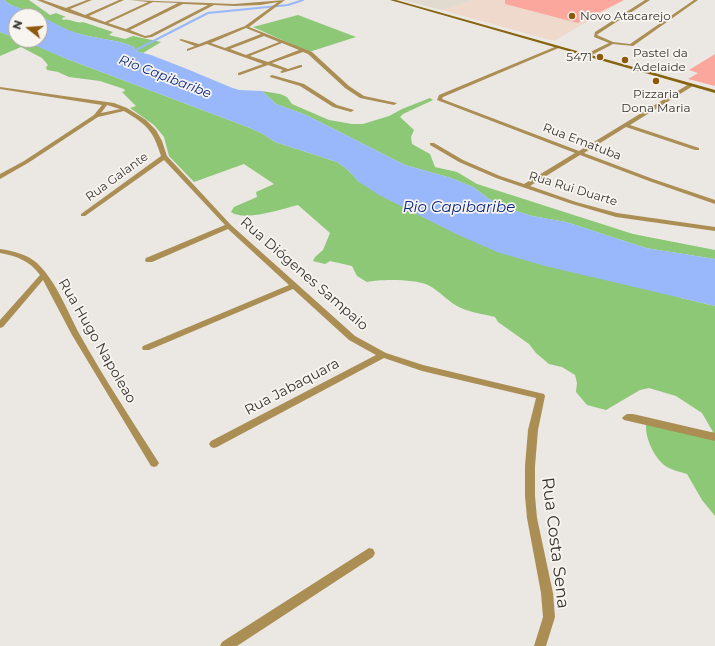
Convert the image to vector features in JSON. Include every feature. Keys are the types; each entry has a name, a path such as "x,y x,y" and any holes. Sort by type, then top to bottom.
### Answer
{"main road":[{"path":"392,0 715,92"}],"street":[{"path":"39,0 147,37 213,4"},
{"path":"65,10 90,0"},
{"path":"86,16 122,0"},
{"path":"132,0 254,5 283,0"},
{"path":"189,50 246,27 283,0"},
{"path":"648,0 596,33 596,36 612,43 625,45 634,43 696,0"},
{"path":"104,23 153,1"},
{"path":"125,30 184,2"},
{"path":"246,27 310,53 347,87 362,97 394,103"},
{"path":"226,49 263,35"},
{"path":"181,40 200,46"},
{"path":"246,56 282,42"},
{"path":"207,43 287,70"},
{"path":"588,55 612,43"},
{"name":"Rua Ematuba","path":"559,47 441,96 439,99 441,102 581,152 651,180 715,202"},
{"path":"240,74 267,62 303,50"},
{"path":"300,66 272,76 302,85 335,106 351,110"},
{"path":"525,186 691,85"},
{"name":"Rua Diógenes Sampaio","path":"0,88 105,104 114,104 125,109 144,121 153,130 159,141 164,157 229,226 352,338 383,355 422,368 541,396"},
{"path":"96,116 105,104"},
{"path":"0,177 26,162 96,116 125,109"},
{"path":"626,125 697,149"},
{"name":"Rua Rui Duarte","path":"432,144 460,161 498,177 616,215 715,229"},
{"name":"Rua Galante","path":"83,215 164,157"},
{"path":"148,260 229,226"},
{"name":"Rua Hugo Napoleao","path":"0,251 25,258 33,263 44,275 77,336 154,463"},
{"path":"0,325 44,275"},
{"path":"146,348 295,285"},
{"name":"Rua Jabaquara","path":"214,444 383,355"},
{"name":"Rua Costa Sena","path":"540,646 548,616 547,593 532,518 530,466 533,430 541,396"},
{"path":"627,418 633,418 715,437"},
{"path":"226,646 369,553"}],"shaded area":[{"path":"402,0 472,0 442,10"},
{"path":"472,0 624,0 554,41 442,10"}],"green space":[{"path":"4,0 29,0 40,8 19,8"},
{"path":"56,13 66,17 62,18 63,20 83,22 113,32 109,35 125,39 133,36 161,42 143,53 135,51 134,47 127,44 87,36 68,30 48,20 48,14 50,15"},
{"path":"298,15 356,37 309,52 253,27"},
{"path":"0,32 8,35 8,48 19,48 0,56"},
{"path":"23,48 42,48 67,59 250,128 275,142 337,162 347,169 359,182 681,298 715,306 715,516 702,500 687,474 669,468 660,461 652,450 646,431 646,425 674,427 701,435 713,432 702,413 676,396 649,388 640,390 606,410 587,405 576,392 577,383 575,375 562,367 549,364 536,353 529,344 498,322 495,317 461,308 428,285 422,283 398,280 367,282 357,276 352,266 330,261 325,264 313,261 315,257 323,250 330,233 298,205 273,212 245,216 237,215 231,212 234,207 257,197 256,192 274,184 244,164 194,182 169,156 164,137 154,125 130,108 136,106 122,92 125,91 124,89 100,81 69,77 58,72 47,70 46,67 48,65 42,58"},
{"path":"262,91 280,94 287,97 292,104 329,120 352,124 363,124 389,116 430,98 433,100 403,114 400,117 414,130 411,137 412,144 430,154 435,167 457,172 477,184 633,234 715,250 715,259 646,248 566,222 532,216 507,208 489,199 473,187 451,178 405,165 306,115 276,104"}],"water":[{"path":"0,0 4,0 19,8 8,8 8,35 0,32"},
{"name":"Rio Capibaribe","path":"48,20 64,28 87,36 127,44 134,47 135,51 151,55 239,90 262,91 276,104 306,115 405,165 451,178 473,187 489,199 507,208 532,216 566,222 646,248 715,259 715,306 545,266 497,252 454,233 379,195 359,182 347,169 337,162 275,142 250,128 41,48 48,48"}],"building":[{"name":"Novo Atacarejo","path":"505,0 624,0 578,23 505,4"},
{"path":"715,54 715,86 688,79 698,73 689,70"}],"waterway":[{"path":"130,53 208,13 288,5 303,0"}],"place":[{"name":"Novo Atacarejo","path":"572,16"},
{"name":"5471","path":"600,57"},
{"name":"Pastel da Adelaide","path":"625,60"},
{"name":"Pizzaria Dona Maria","path":"656,81"}]}
